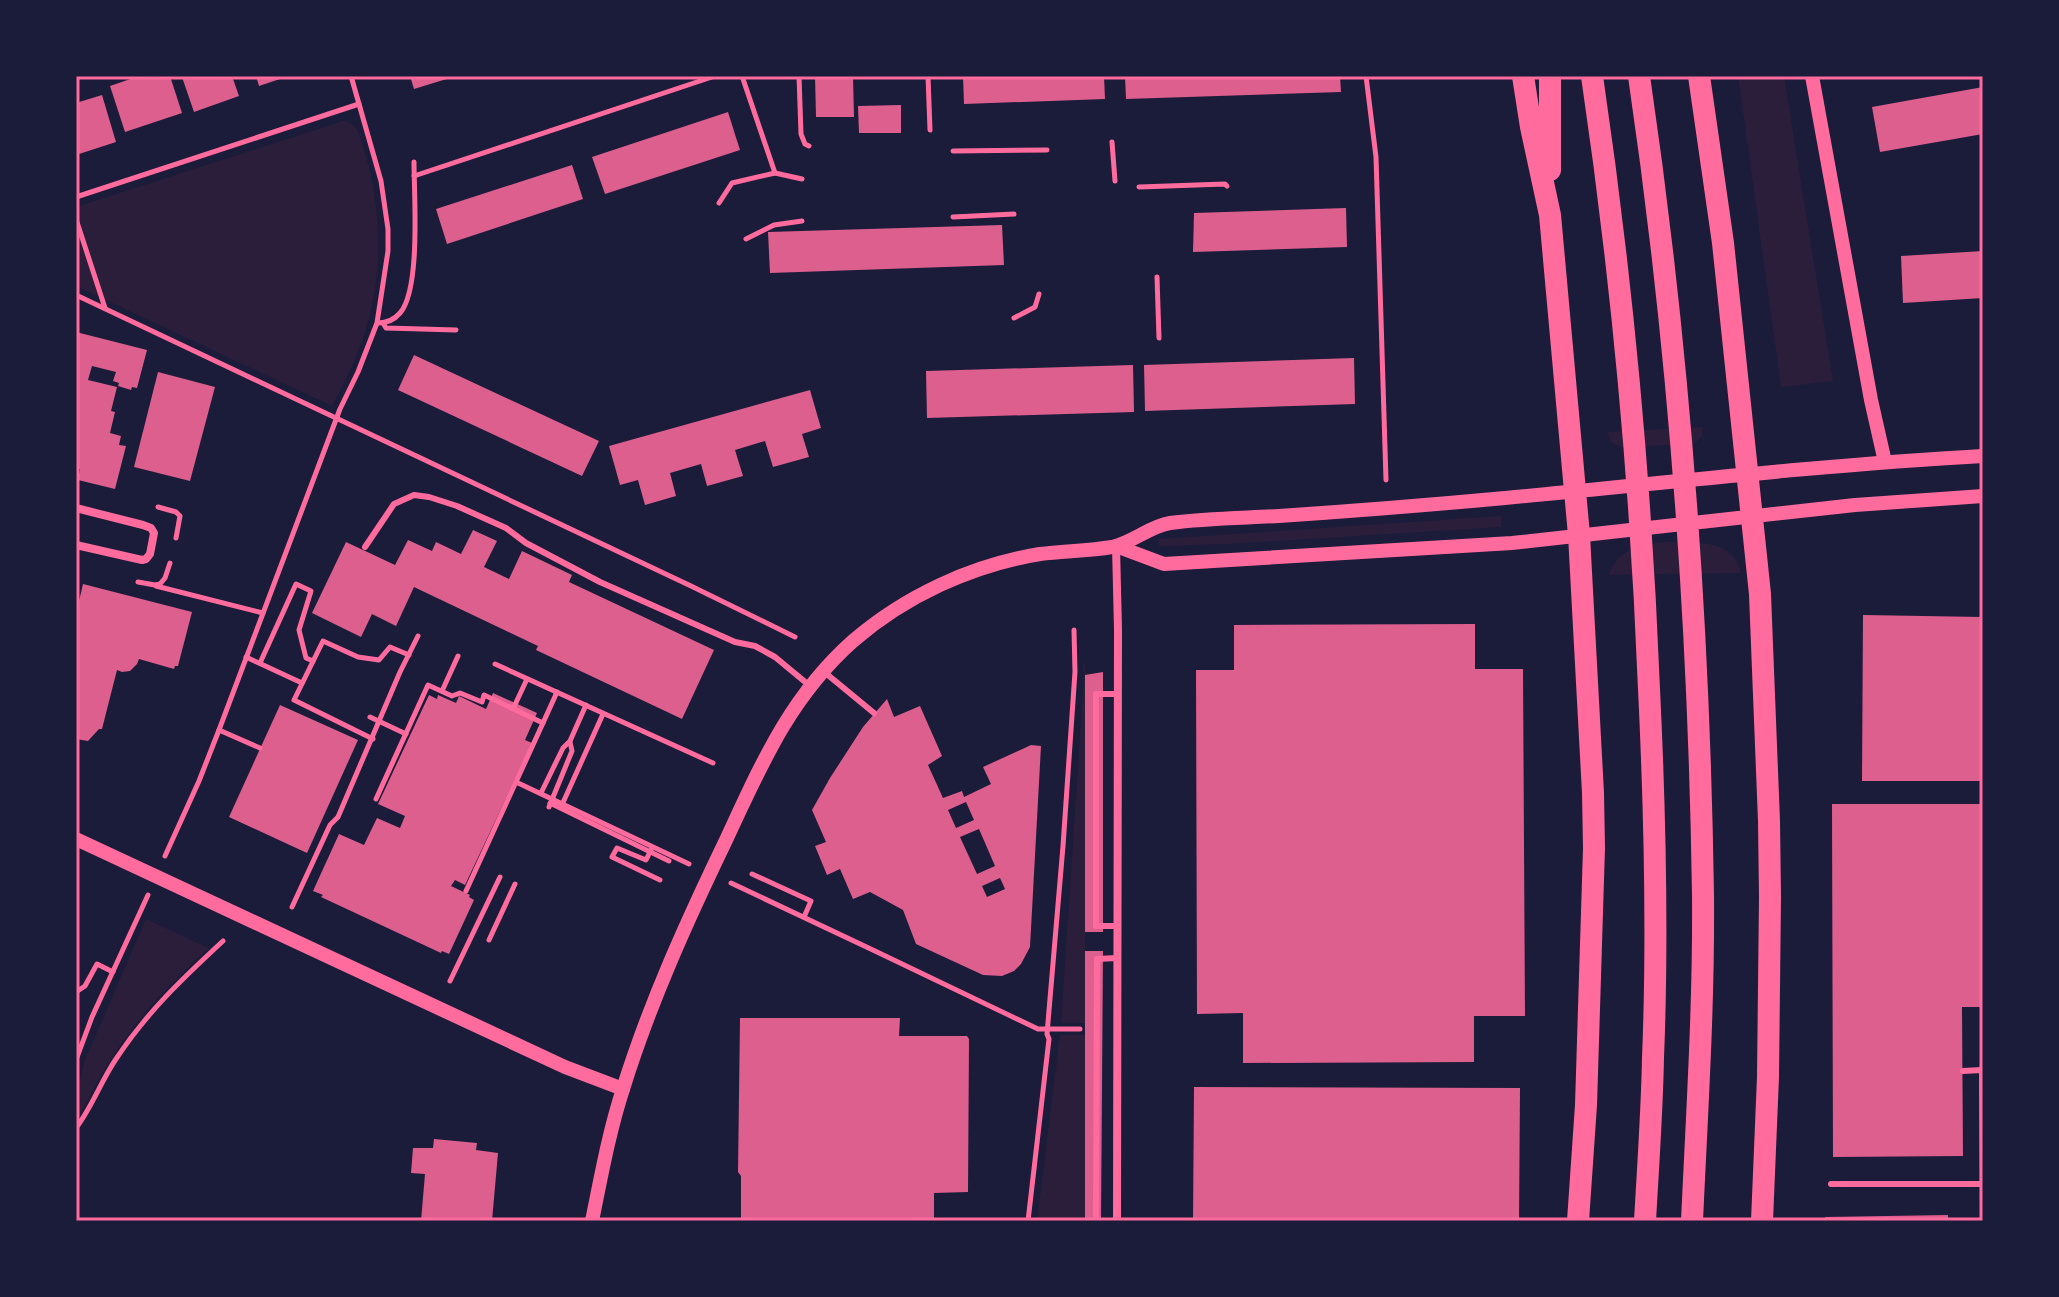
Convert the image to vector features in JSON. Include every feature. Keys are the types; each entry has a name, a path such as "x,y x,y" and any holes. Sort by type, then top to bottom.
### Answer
{"highway":[{"path":"1523,76 1550,215"},
{"path":"1550,76 1550,215 1579,535 1594,848 1586,1105 1578,1221"},
{"path":"1592,76 1624,335 1645,583 1653,803 1653,1058 1645,1221"},
{"path":"1639,76 1663,258 1692,580 1703,897 1692,1221"},
{"path":"1699,77 1723,243 1760,594 1769,821 1768,1077 1762,1221"}],"street":[{"path":"1812,76 1885,462"},
{"path":"592,1221 623,1089 660,986 772,744 787,717 823,671 856,638 919,596 970,572 1007,560 1116,546 1165,523 1422,506 1885,462 1983,456"},
{"path":"1116,546 1164,564 1512,543 1855,505 1983,496"},
{"path":"76,508 143,525 154,533 150,554 142,560 76,545"},
{"path":"1116,546 1117,1221"},
{"path":"76,839 565,1067 623,1089"}],"lane":[{"path":"365,547 394,504 414,495 439,499 506,528 526,543 600,582 735,642 755,646 775,657 810,686"},
{"path":"823,671 874,713"},
{"path":"1117,926 1096,926 1096,694 1118,694"},
{"path":"1096,1221 1097,959 1117,958"},
{"path":"1963,1071 1982,1070 1983,1205"},
{"path":"1831,1184 1982,1184"}],"path":[{"path":"199,781 336,418 380,323 388,229 381,181 351,76"},
{"path":"414,176 715,76"},
{"path":"742,76 775,173"},
{"path":"799,76 801,134 809,146"},
{"path":"928,76 930,130"},
{"path":"1366,76 1376,157 1386,480"},
{"path":"76,197 359,104"},
{"path":"1112,142 1115,181"},
{"path":"953,151 1047,150"},
{"path":"380,323 393,319 402,311 413,275 414,162"},
{"path":"719,203 732,183 775,173 802,179"},
{"path":"1139,187 1227,186"},
{"path":"953,217 1014,214"},
{"path":"76,219 106,309"},
{"path":"746,239 774,225 802,221"},
{"path":"1157,277 1159,338"},
{"path":"1014,318 1035,307 1039,294"},
{"path":"76,295 795,637"},
{"path":"380,323 386,328 456,330"},
{"path":"260,663 296,584 311,591 299,630 306,658 313,661"},
{"path":"155,585 263,613"},
{"path":"1028,1221 1049,1039 1074,688 1074,630"},
{"path":"292,907 330,825 338,817 418,636"},
{"path":"373,739 294,700 323,641 358,657 379,660 390,647 409,655"},
{"path":"442,691 458,656"},
{"path":"246,657 302,683"},
{"path":"495,664 713,763"},
{"path":"513,709 527,679"},
{"path":"376,799 428,685 452,696 460,693 482,702 484,695 543,723"},
{"path":"466,891 557,692"},
{"path":"541,793 586,705"},
{"path":"560,810 604,713"},
{"path":"370,717 406,734"},
{"path":"219,730 260,748"},
{"path":"570,741 572,751 550,805 669,861"},
{"path":"516,782 694,866"},
{"path":"653,846 646,860 617,848 612,857 660,880"},
{"path":"752,874 811,901 804,917"},
{"path":"450,981 500,877"},
{"path":"722,879 1038,1029 1085,1029"},
{"path":"489,940 515,884"},
{"path":"76,1128 134,1034 177,984 223,941"},
{"path":"76,992 85,986 97,964 115,969 76,1060"}],"shaded area":[{"path":"1738,76 1784,76 1833,381 1781,387"},
{"path":"343,121 356,128 365,153 376,204 378,256 372,307 365,332 332,406 76,286 76,207"},
{"path":"1703,427 1702,436 1694,444 1620,447 1611,442 1607,432"},
{"path":"1501,516 1501,527 1159,546 1159,539"},
{"path":"1664,542 1711,544 1721,548 1737,561 1741,573 1609,575 1624,554"},
{"path":"1085,664 1085,1023 1061,1023 1084,676"},
{"path":"146,919 209,948 143,1015 105,1068 76,1121 76,1096 85,1060"},
{"path":"1060,1035 1085,1035 1085,1221 1037,1221"}],"building":[{"path":"139,76 170,76 182,113 125,132 110,86"},
{"path":"232,76 239,96 194,112 182,77"},
{"path":"256,76 286,76 286,77 259,86"},
{"path":"410,76 453,76 453,77 414,89"},
{"path":"815,76 853,76 854,117 816,117"},
{"path":"963,76 1104,76 1105,99 964,104"},
{"path":"1125,76 1340,76 1341,92 1126,99"},
{"path":"1983,87 1983,134 1880,152 1872,107"},
{"path":"102,95 116,142 76,155 76,103"},
{"path":"901,105 901,133 859,133 858,106"},
{"path":"728,112 740,150 605,194 592,157"},
{"path":"572,165 583,199 447,244 436,209"},
{"path":"1346,208 1347,247 1193,252 1194,213"},
{"path":"1002,225 1004,265 770,273 768,232"},
{"path":"1983,251 1983,298 1903,303 1901,256"},
{"path":"76,332 147,350 137,388 132,387 131,390 118,386 119,383 113,381 116,372 92,366 88,380 117,387 110,433 121,436 119,445 126,446 115,489 78,480"},
{"path":"414,355 599,441 582,476 398,390"},
{"path":"1354,358 1355,404 1145,411 1144,365"},
{"path":"1133,365 1134,412 927,418 926,371"},
{"path":"158,372 215,387 190,481 134,467"},
{"path":"810,390 821,428 802,434 809,457 773,467 765,441 735,450 743,476 707,486 701,464 670,473 676,496 645,505 638,480 620,485 609,446"},
{"path":"473,530 497,541 484,567 509,579 522,551 572,575 569,582 714,650 682,719 536,650 538,646 414,587 396,626 372,614 361,637 312,613 346,542 395,565 408,540 432,551 436,542 461,554"},
{"path":"83,584 192,612 178,666 174,669 139,659 130,671 117,670 102,729 88,741 76,739 76,614"},
{"path":"1863,615 1983,617 1983,781 1862,781"},
{"path":"1475,624 1475,669 1523,669 1525,1016 1474,1016 1474,1062 1243,1063 1243,1013 1197,1014 1196,670 1234,670 1234,625"},
{"path":"1103,672 1103,932 1085,932 1085,675"},
{"path":"493,693 537,713 525,740 532,743 465,885 455,880 451,886 474,900 449,954 441,953 313,891 339,834 364,845 377,818 400,828 405,816 378,804 429,695 437,699 438,695 456,703 459,696 486,709"},
{"path":"887,699 894,717 920,706 942,756 928,765 943,798 962,791 964,797 991,784 983,767 1031,745 1041,746 1030,947 1014,971 1002,976 983,975 916,944 903,910 870,892 853,899 840,869 827,875 815,846 826,842 812,810 863,727","holes":["966,802 974,820 956,828 948,810","979,829 995,866 977,874 960,837","1000,878 1005,889 987,897 982,886"]},
{"path":"280,705 358,740 307,853 229,817"},
{"path":"1832,804 1983,804 1983,1007 1962,1007 1963,1156 1833,1157"},
{"path":"1085,951 1103,951 1101,1221 1085,1221"},
{"path":"740,1018 900,1018 899,1036 967,1036 968,1192 934,1193 934,1221 741,1221 741,1176 738,1172"},
{"path":"1194,1087 1520,1088 1519,1221 1193,1221"},
{"path":"434,1139 477,1143 476,1150 498,1153 492,1221 421,1221 425,1174 411,1173 413,1148 433,1148"},
{"path":"1948,1215 1948,1221 1825,1221 1825,1217"}]}
